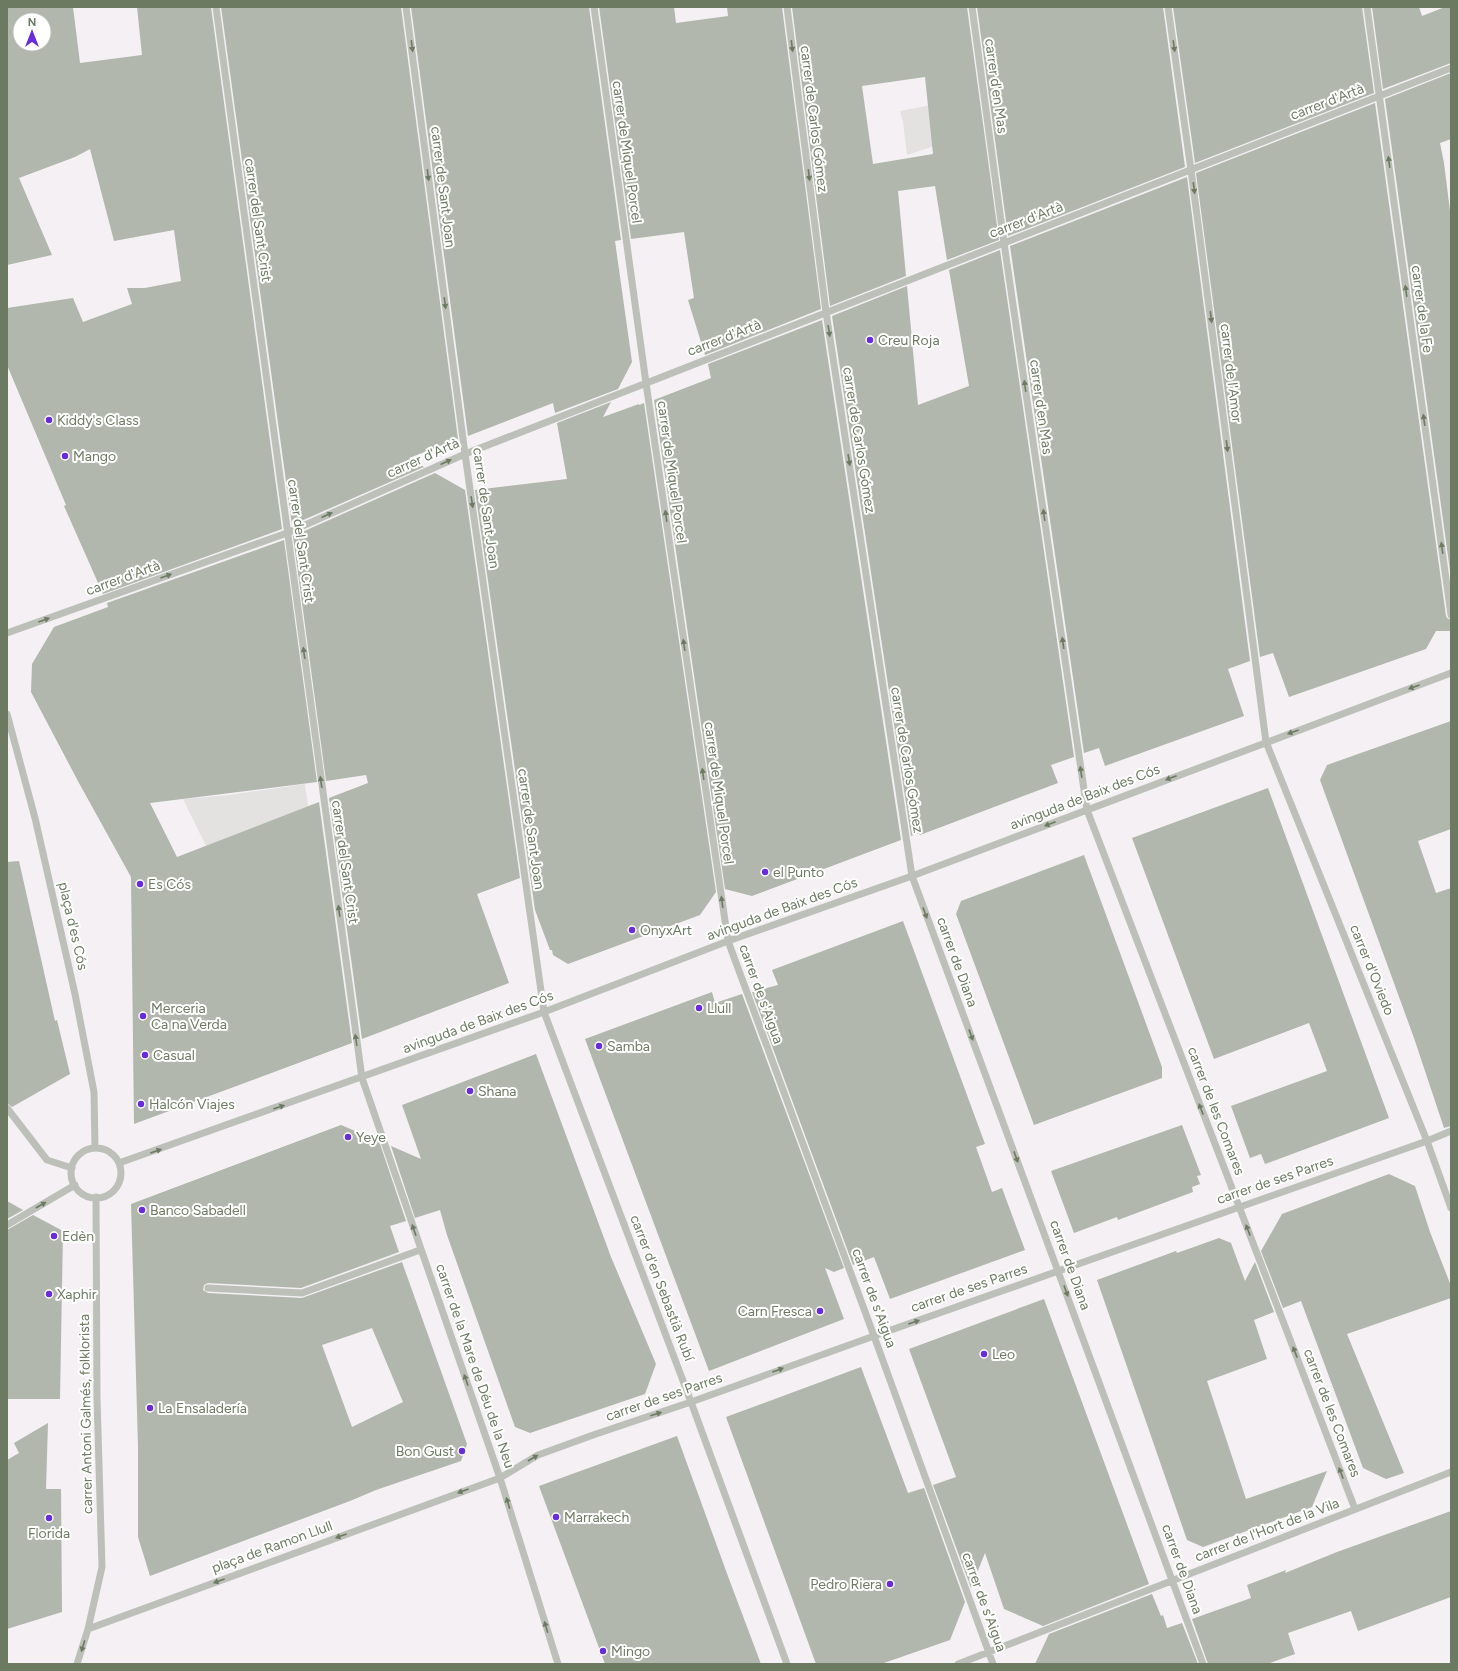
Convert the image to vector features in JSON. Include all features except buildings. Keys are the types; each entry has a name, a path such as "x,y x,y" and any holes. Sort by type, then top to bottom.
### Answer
{"street":[{"name":"carrer del Sant Crist","path":"216,7 286,532 362,1078"},
{"name":"carrer de Sant Joan","path":"406,7 465,454 544,1012"},
{"name":"carrer de Miquel Porcel","path":"594,7 646,383 728,941"},
{"name":"carrer de Carlos Gómez","path":"787,7 826,312 912,876"},
{"name":"carrer d'en Mas","path":"972,7 1004,243 1087,810"},
{"name":"carrer de l'Amor","path":"1168,7 1191,170 1266,742"},
{"name":"carrer de la Fe","path":"1367,7 1451,615"},
{"name":"carrer d'Artà","path":"7,633 286,532 465,454 1451,68"},
{"name":"avinguda de Baix des Cós","path":"119,1163 362,1078 544,1012 728,941 912,876 1451,673"},
{"name":"plaça d'es Cós","path":"7,714 9,729 35,818 75,994 94,1092 95,1148"},
{"name":"carrer d'Oviedo","path":"1266,742 1427,1141 1451,1208"},
{"name":"carrer de les Comares","path":"1087,810 1356,1509"},
{"name":"carrer de Diana","path":"912,876 1203,1664"},
{"name":"carrer de s'Aigua","path":"728,941 993,1664"},
{"name":"carrer d'en Sebastià Rubí","path":"544,1012 691,1402 786,1664"},
{"name":"carrer de la Mare de Déu de la Neu","path":"362,1078 420,1250 500,1478 558,1664"},
{"path":"7,1108 47,1160 72,1168"},
{"name":"carrer de ses Parres","path":"500,1478 538,1455 691,1402 1058,1270 1427,1141 1451,1131"},
{"path":"103,1148 115,1156 119,1163 121,1178 118,1185 112,1192 105,1196 88,1196 80,1192 72,1178 74,1160 80,1154 88,1150 103,1148"},
{"path":"7,1225 75,1185"},
{"name":"carrer Antoni Galmés, folklorista","path":"88,1629 102,1567 97,1398 96,1197"},
{"path":"208,1288 302,1293 420,1250"},
{"name":"carrer de l'Hort de la Vila","path":"958,1664 1451,1472"},
{"name":"plaça de Ramon Llull","path":"88,1629 500,1478"},
{"path":"77,1664 88,1629"}],"shaded area":[{"path":"931,105 937,145 907,155 903,122 900,111"},
{"path":"305,784 309,813 206,846 183,799 229,795"}],"place":[{"name":"Creu Roja","path":"870,340"},
{"name":"Kiddy's Class","path":"49,420"},
{"name":"Mango","path":"65,456"},
{"name":"el Punto","path":"765,872"},
{"name":"Es Cós","path":"140,884"},
{"name":"OnyxArt","path":"632,930"},
{"name":"Llull","path":"699,1008"},
{"name":"Merceria Ca na Verda","path":"143,1016"},
{"name":"Samba","path":"599,1046"},
{"name":"Casual","path":"145,1055"},
{"name":"Shana","path":"470,1091"},
{"name":"Halcón Viajes","path":"141,1104"},
{"name":"Yeye","path":"348,1137"},
{"name":"Banco Sabadell","path":"142,1210"},
{"name":"Edèn","path":"54,1236"},
{"name":"Xaphir","path":"49,1294"},
{"name":"Carn Fresca","path":"820,1311"},
{"name":"Leo","path":"984,1354"},
{"name":"La Ensaladería","path":"150,1408"},
{"name":"Bon Gust","path":"462,1451"},
{"name":"Marrakech","path":"556,1517"},
{"name":"Florida","path":"49,1518"},
{"name":"Pedro Riera","path":"890,1584"},
{"name":"Mingo","path":"603,1651"}]}
